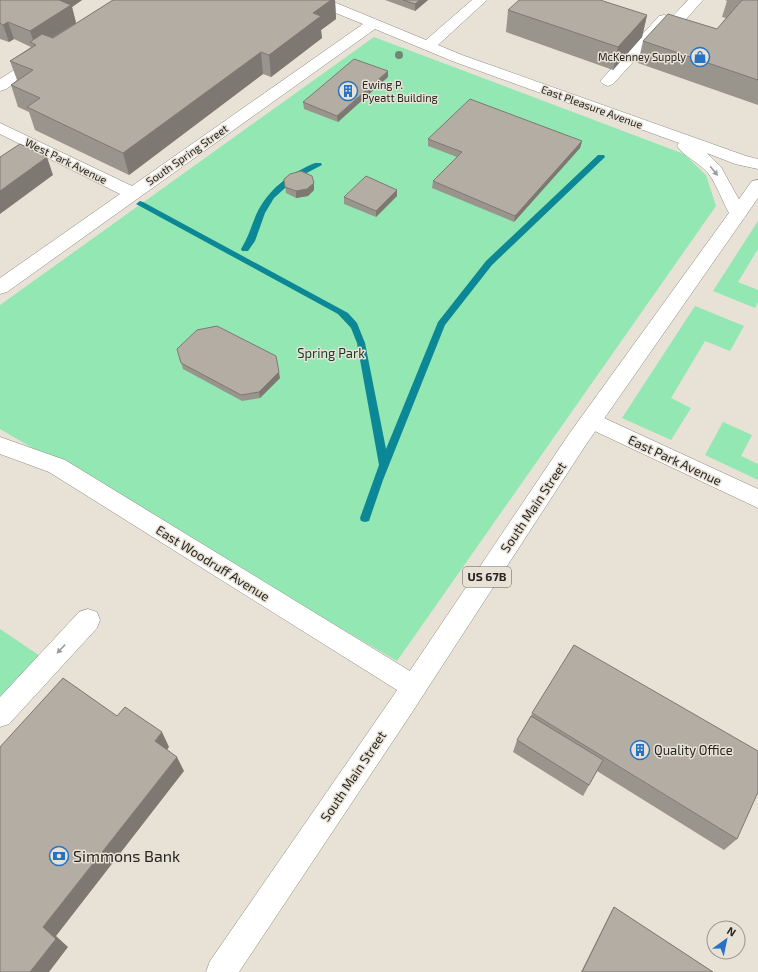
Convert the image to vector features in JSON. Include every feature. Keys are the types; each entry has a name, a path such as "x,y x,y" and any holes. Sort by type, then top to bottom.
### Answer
{"street":[{"name":"East Pleasure Avenue","path":"316,0 457,58 741,160 758,164"},
{"path":"428,46 480,0"},
{"path":"608,81 664,19 675,23 696,0"},
{"name":"South Spring Street","path":"0,287 374,23"},
{"path":"0,86 53,52"},
{"name":"West Park Avenue","path":"0,128 133,193"},
{"path":"660,131 683,144 702,158 715,171 738,214"},
{"name":"South Main Street","path":"221,972 414,687 591,420 758,185"},
{"name":"East Park Avenue","path":"591,420 758,499"},
{"name":"East Woodruff Avenue","path":"3,449 56,466 414,687"},
{"path":"0,715 88,620"}],"green space":[{"name":"Spring Park","path":"374,37 684,154 706,175 716,206 397,661 0,429 0,305"},
{"path":"758,221 758,249 738,282 758,290 758,302 755,308 713,291"},
{"path":"695,306 744,326 730,351 705,341 671,398 691,408 671,440 622,418"},
{"path":"723,422 752,435 741,456 758,464 758,480 705,455"},
{"path":"0,629 43,658 0,704"}],"building":[{"path":"0,0 59,0 71,5 30,31 8,22 3,25 0,23"},
{"path":"113,0 331,0 313,13 321,16 269,55 261,52 123,153 27,107 40,98 11,85 33,70 10,61 36,45 30,42 42,34 53,38"},
{"path":"403,0 420,0 415,4"},
{"path":"519,0 600,0 647,15 618,47 508,10"},
{"path":"742,0 758,0 758,80 643,41 668,14 717,29"},
{"name":"Ewing P. Pyeatt Building","path":"354,59 388,71 337,116 303,102"},
{"path":"470,99 582,141 515,216 433,181 462,152 428,139"},
{"path":"20,144 47,157 0,191 0,157"},
{"path":"301,171 312,176 314,183 307,189 296,191 285,187 284,179 290,174"},
{"path":"366,176 397,190 376,211 344,197"},
{"path":"217,326 276,356 279,372 259,392 241,395 181,363 177,349 197,330"},
{"name":"Quality Office","path":"574,645 758,751 758,792 737,839 532,713"},
{"name":"Simmons Bank","path":"63,678 117,716 125,707 162,732 155,741 177,757 43,927 56,939 30,972 0,972 0,747"},
{"path":"531,716 603,760 589,785 517,740"},
{"path":"614,907 713,972 582,972"}],"waterway":[{"path":"365,518 378,480 441,324 489,263 601,157"},
{"path":"245,249 251,241 261,213 271,196 292,178 318,165"},
{"path":"140,204 341,312 351,322 356,329 361,343 384,465"}],"place":[{"name":"McKenney Supply","path":"700,57"},
{"name":"Ewing P. Pyeatt Building","path":"348,91"},
{"name":"Quality Office","path":"640,750"},
{"name":"Simmons Bank","path":"59,856"}]}
